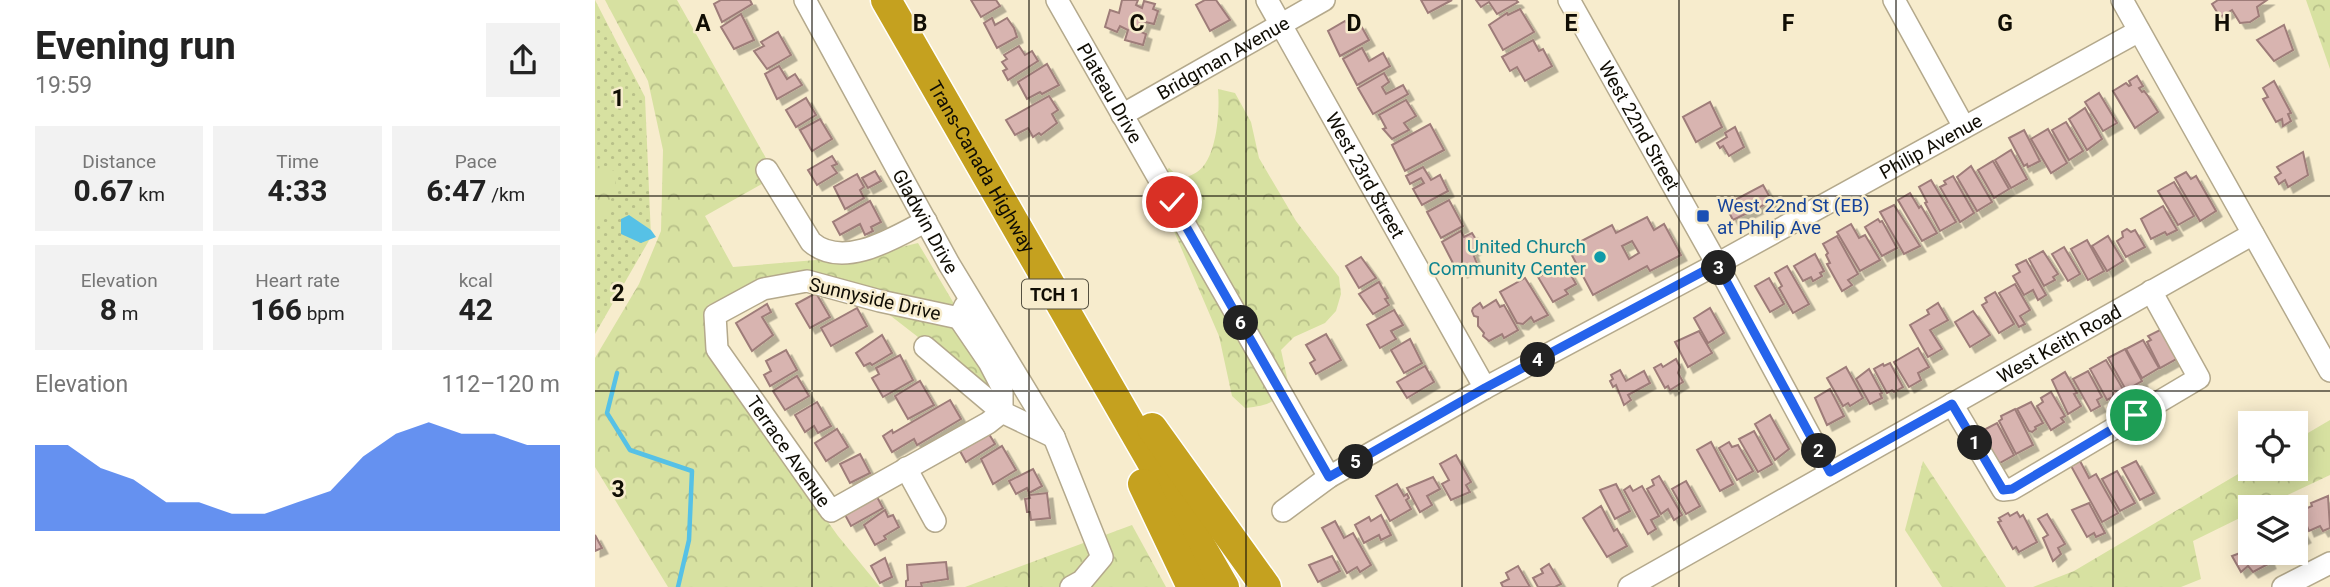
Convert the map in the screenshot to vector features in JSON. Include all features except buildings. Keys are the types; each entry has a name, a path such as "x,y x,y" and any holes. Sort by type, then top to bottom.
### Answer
{"highway":[{"name":"Trans-Canada Highway","path":"865,0 1202,587"},
{"name":"Trans-Canada Highway","path":"886,0 1224,587"},
{"path":"979,162 1121,382 1266,587"},
{"path":"1143,484 1192,587"}],"street":[{"name":"Gladwin Drive","path":"805,0 926,221 965,309 1054,437"},
{"name":"Plateau Drive","path":"1057,0 1329,477"},
{"name":"West 23rd Street","path":"1267,0 1485,388"},
{"name":"Bridgman Avenue","path":"1122,115 1324,0"},
{"name":"West 22nd Street","path":"1569,0 1830,472"},
{"path":"1893,0 1964,127"},
{"path":"2122,0 2330,372"},
{"name":"Philip Avenue","path":"1283,510 1329,477 1485,388 1717,264 2139,31"},
{"path":"767,170 811,242 820,250 838,255 870,248 926,221"},
{"name":"West Keith Road","path":"1629,587 2253,234"},
{"name":"Sunnyside Drive","path":"715,315 763,289 807,281 891,304 965,309"},
{"path":"1952,404 2003,490 2012,489 2199,378 2151,291"},
{"path":"965,309 1002,387 1002,412"},
{"name":"Terrace Avenue","path":"715,315 717,349 831,511 988,423 1002,412"},
{"name":"Sunnyside Drive","path":"926,347 1002,412 1054,437"},
{"path":"1054,437 1102,557 1082,581 1071,587"},
{"path":"905,468 935,521"},
{"path":"2283,587 2330,564"}],"green space":[{"path":"595,0 645,97 651,237 595,334"},
{"path":"605,0 677,0 776,176 705,216 733,267 864,256 918,243 953,302 994,396 851,285 746,288 708,305 706,346 731,386 838,536 880,587 668,587 595,467 595,358 639,284 661,231 663,150 648,81"},
{"path":"2306,0 2330,0 2330,69"},
{"path":"1218,89 1235,93 1251,122 1259,158 1296,221 1339,277 1341,294 1336,311 1325,323 1294,337 1281,350 1288,382 1276,399 1245,408 1232,396 1219,336 1170,222 1157,183 1169,168 1181,179 1204,166 1216,134"},
{"path":"595,165 615,171 616,187 603,219 595,221"},
{"path":"2330,420 2330,475 2288,495 2238,495 2238,519 2193,541 2201,579 2181,587 2033,587 2074,571 2238,474 2238,481 2308,481 2308,433"},
{"path":"1923,461 2006,587 1942,587 1905,530"},
{"path":"1132,525 1166,587 965,587"}],"water":[{"path":"629,215 651,230 656,237 641,243 621,234 621,219"}],"waterway":[{"path":"617,373 607,413 630,450 692,471 689,540 678,587"}],"place":[{"name":"West 22nd St (EB) at Philip Ave","path":"1703,216"},
{"name":"United Church Community Center","path":"1600,257"}],"route":[{"path":"1172,202 1329,477 1485,388 1717,264 1830,472 1952,404 2003,490 2012,489 2136,415"}]}
